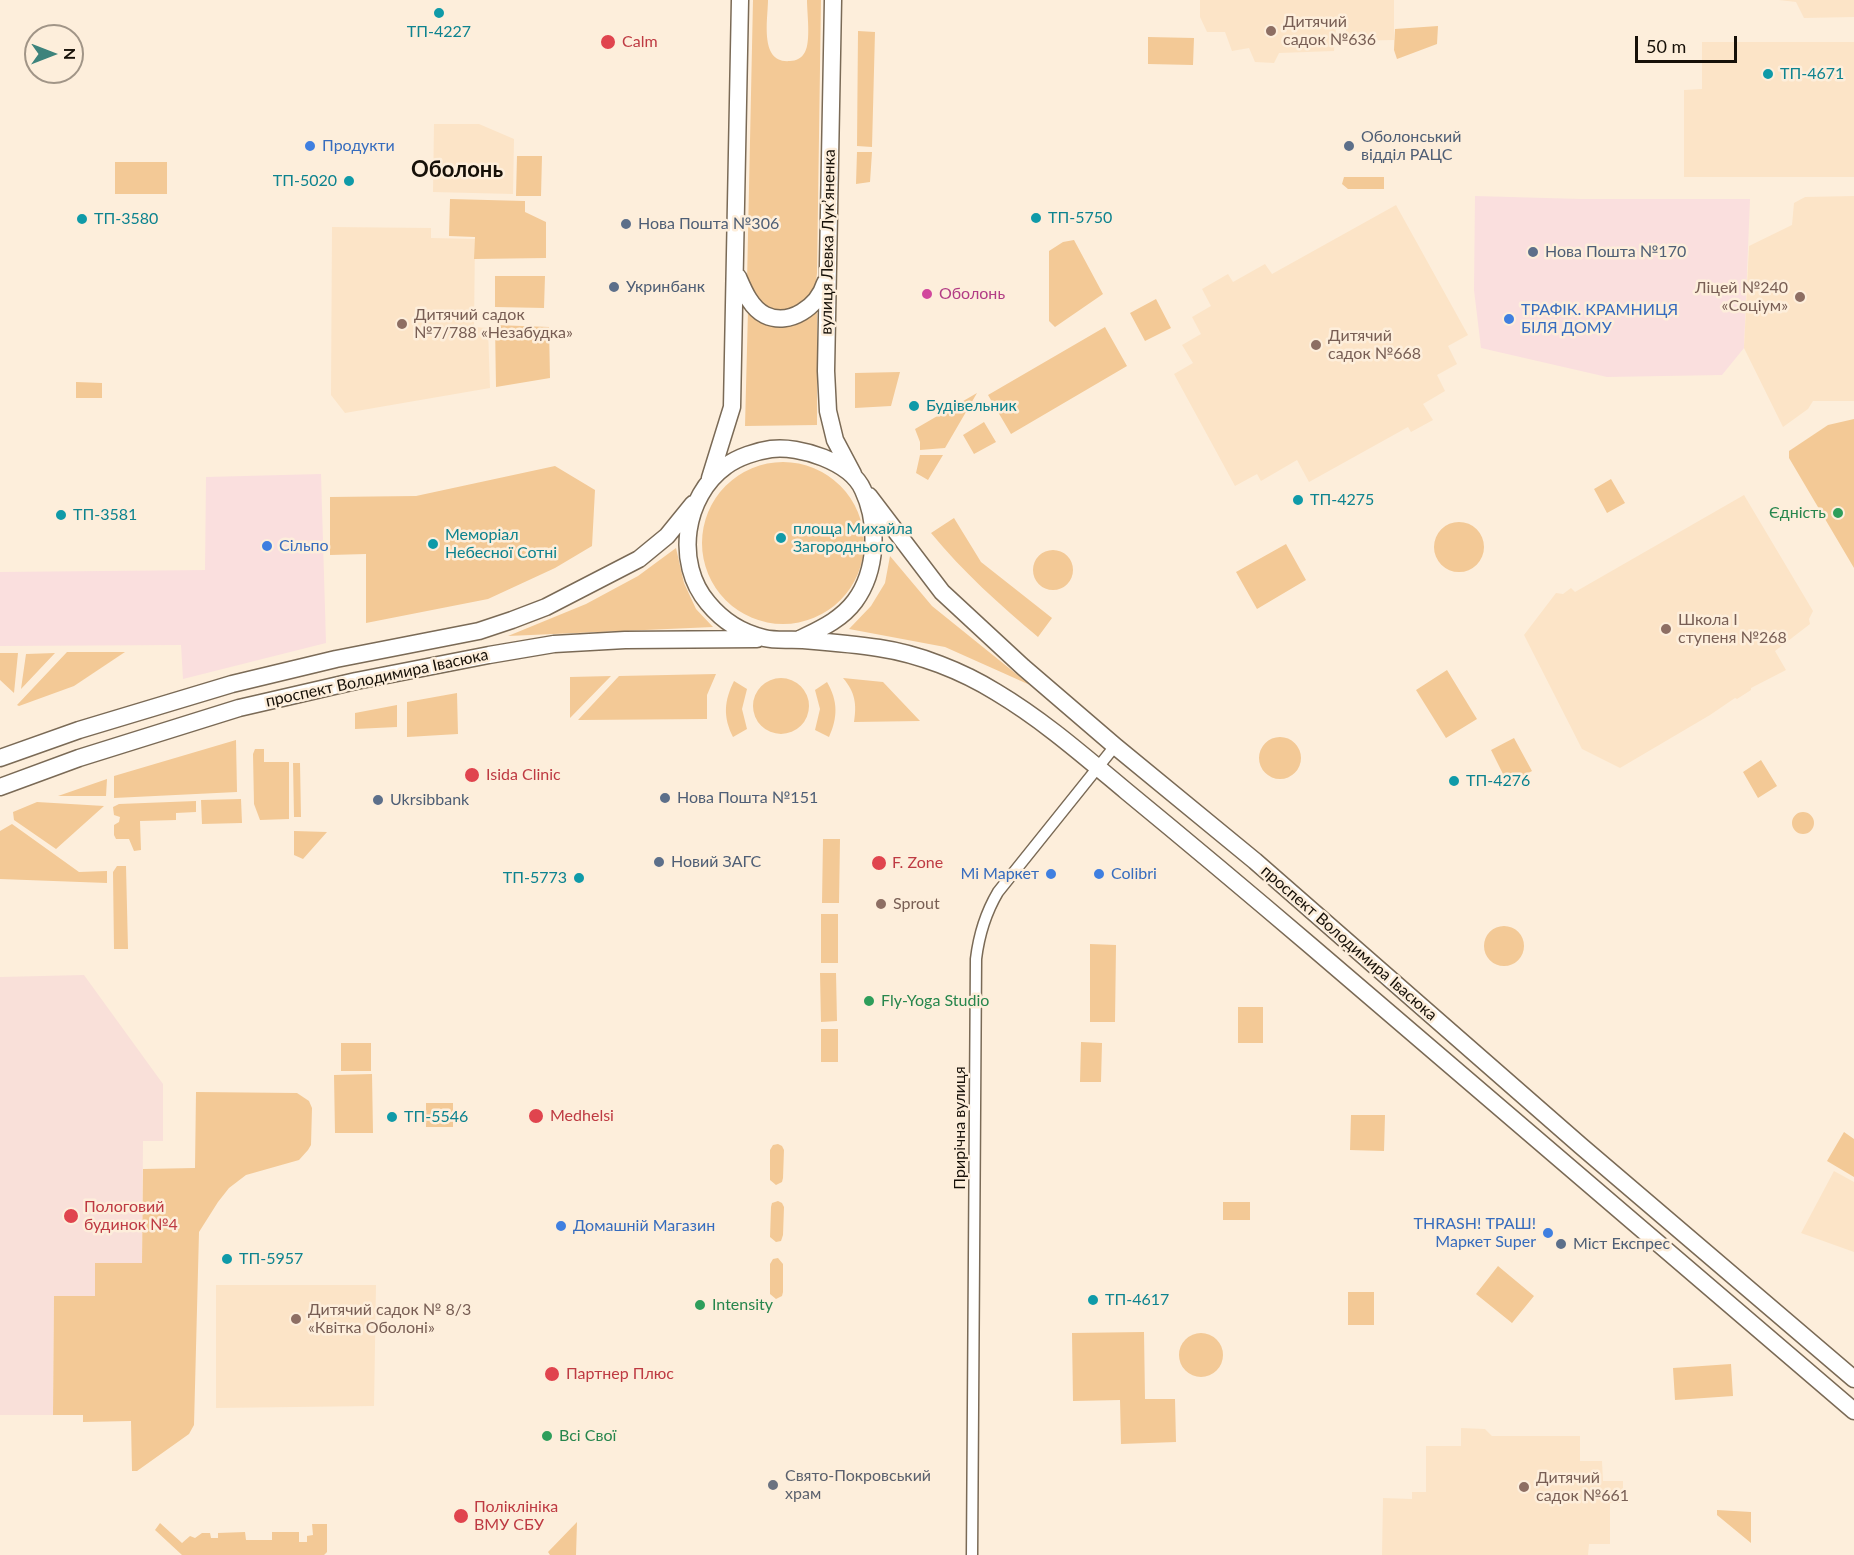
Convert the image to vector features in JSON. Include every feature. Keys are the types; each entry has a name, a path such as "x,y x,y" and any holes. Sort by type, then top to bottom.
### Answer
{"main road":[{"path":"708,483 732,407 740,0"},
{"name":"вулиця Левка Лукʼяненка","path":"833,0 828,411 835,440 859,484"},
{"path":"735,271 753,305 764,314 775,318 799,314 815,302 823,289 828,273"},
{"path":"773,448 800,450 829,460 859,484 872,520 873,548 868,577 854,603 833,622 800,639 767,639 723,620 704,598 691,572 687,548 690,522 698,498 708,483 728,464 773,448"},
{"name":"проспект Володимира Івасюка","path":"859,484 942,592 1023,667 1114,746 1255,861 1581,1146 1854,1379"},
{"name":"проспект Володимира Івасюка","path":"0,758 79,730 223,686 336,659 479,631 512,620 546,607 639,559 667,536 698,498"},
{"name":"проспект Володимира Івасюка","path":"0,787 79,758 239,708 335,685 489,655 554,644 626,640 767,639"},
{"name":"проспект Володимира Івасюка","path":"800,639 884,649 936,663 981,683 1023,708 1098,767 1592,1184 1854,1411"}],"street":[{"name":"Прирічна вулиця","path":"972,1555 978,938 986,913 998,892 1114,746"}],"shaded area":[{"path":"753,0 768,0 767,39 769,48 780,60 790,61 801,57 807,47 807,0 821,0 815,290 797,308 782,312 761,305 747,282"},
{"name":"Дитячий садок №636","path":"1200,0 1394,0 1394,40 1346,41 1346,29 1336,29 1334,51 1279,53 1274,63 1255,62 1249,48 1232,51 1225,32 1207,32 1200,17"},
{"path":"1779,0 1854,0 1854,17 1804,18 1796,2"},
{"path":"1438,26 1437,44 1397,59 1394,50 1395,29"},
{"path":"858,31 875,32 872,147 857,146"},
{"path":"1148,37 1194,38 1193,65 1148,64"},
{"path":"1702,42 1854,42 1854,177 1684,177 1684,90 1702,89"},
{"path":"434,124 479,124 514,139 513,194 433,192"},
{"path":"857,152 872,152 870,182 856,184"},
{"path":"517,156 542,156 541,196 516,196"},
{"path":"115,162 167,162 167,194 115,194"},
{"path":"1344,177 1384,177 1384,189 1348,189 1342,184"},
{"path":"1475,196 1581,199 1750,199 1744,348 1722,375 1607,377 1481,348 1474,290"},
{"name":"Ліцей №240 «Соціум»","path":"1854,196 1854,401 1813,401 1808,409 1783,427 1744,348 1749,246 1792,225 1794,203 1805,197"},
{"path":"450,199 525,201 525,212 546,222 546,258 474,259 475,237 449,236"},
{"name":"Дитячий садок №668","path":"1396,205 1468,335 1448,346 1457,364 1437,375 1445,391 1423,404 1433,420 1411,432 1408,427 1309,482 1297,460 1261,481 1257,474 1235,486 1174,374 1193,363 1182,345 1201,334 1192,317 1211,306 1202,289 1228,274 1233,282 1265,264 1272,274"},
{"name":"Дитячий садок №7/788 «Незабудка»","path":"332,227 431,228 431,238 475,239 474,327 488,328 490,388 345,413 331,395"},
{"path":"1074,240 1103,294 1055,327 1049,321 1049,251 1063,242"},
{"path":"495,276 545,276 544,308 495,307"},
{"path":"1156,299 1171,328 1145,341 1130,313"},
{"path":"748,310 817,311 817,425 745,426"},
{"path":"495,325 549,327 550,378 496,387"},
{"path":"1105,327 1127,366 1011,434 988,395"},
{"path":"900,372 891,406 855,408 855,373"},
{"path":"76,382 102,383 102,398 76,398"},
{"path":"977,393 945,448 920,450 920,442 915,429"},
{"name":"Єдність","path":"1854,419 1854,568 1789,458 1789,451 1828,425"},
{"path":"984,422 996,442 974,454 963,435"},
{"path":"920,455 943,455 928,480 916,473"},
{"path":"783,462 799,463 814,468 828,475 840,486 851,498 858,512 863,527 863,559 858,574 851,588 840,600 828,611 814,618 799,623 783,624 767,623 752,618 738,611 726,600 715,588 708,574 703,559 702,543 703,527 708,512 715,498 726,486 738,475 752,468 767,463"},
{"path":"555,466 595,490 592,546 555,568 488,599 366,623 366,554 330,555 330,497 416,496"},
{"path":"321,474 326,643 183,679 181,645 0,646 0,572 205,570 206,477"},
{"path":"1611,479 1625,503 1607,513 1594,489"},
{"name":"Школа І ступеня №268","path":"1744,495 1813,611 1809,619 1810,624 1775,651 1786,670 1751,688 1737,699 1735,698 1620,768 1582,749 1524,635 1556,593 1563,594 1571,588 1575,592"},
{"path":"954,518 981,562 1052,618 1038,637 982,588 931,533"},
{"path":"1459,522 1468,524 1479,533 1484,547 1482,556 1473,567 1459,572 1450,570 1439,561 1434,547 1436,538 1445,527"},
{"path":"1286,544 1306,580 1257,609 1236,572"},
{"path":"676,548 684,583 696,609 713,627 508,636 586,604 638,576"},
{"path":"1053,550 1067,556 1073,570 1067,584 1053,590 1039,584 1033,570 1039,556"},
{"path":"890,556 932,606 1030,685 945,647 849,629 871,606 885,583"},
{"path":"67,652 125,652 74,686 17,705"},
{"path":"0,653 18,653 14,693 0,680"},
{"path":"55,653 21,689 26,654"},
{"path":"1447,670 1477,719 1446,738 1416,690"},
{"path":"716,674 707,695 707,719 578,720 619,676"},
{"path":"611,676 570,718 570,677"},
{"path":"781,678 792,680 801,686 807,695 809,706 807,717 801,726 792,732 781,734 770,732 761,726 755,717 753,706 755,695 761,686 770,680"},
{"path":"843,678 883,682 920,721 854,722 854,698"},
{"path":"734,681 747,689 742,709 747,729 733,737 726,709 728,695"},
{"path":"827,682 836,709 829,737 815,730 820,709 815,690"},
{"path":"457,693 458,734 407,737 407,702"},
{"path":"397,705 397,727 355,729 355,713"},
{"path":"1280,737 1295,743 1301,758 1295,773 1280,779 1265,773 1259,758 1265,743"},
{"path":"1514,738 1532,771 1508,784 1491,750"},
{"path":"236,740 237,792 114,798 114,776"},
{"path":"255,749 264,749 264,762 289,762 289,819 260,820 254,804 253,754"},
{"path":"1761,760 1777,786 1758,798 1743,772"},
{"path":"293,763 300,763 301,817 294,817"},
{"path":"107,779 106,796 58,796"},
{"path":"241,799 242,823 202,824 201,800"},
{"path":"196,801 196,812 176,813 176,820 140,821 141,850 134,851 129,839 116,839 114,835 114,825 119,822 120,817 114,815 113,807 119,804"},
{"path":"37,802 104,806 56,849 14,820 13,812"},
{"path":"1799,812 1807,812 1814,819 1814,827 1807,834 1799,834 1792,827 1792,819"},
{"path":"12,824 79,872 107,871 107,883 0,879 0,831"},
{"path":"294,831 327,832 303,859 294,855"},
{"path":"823,839 840,839 839,903 822,903"},
{"path":"117,866 126,866 128,949 114,949 113,872"},
{"path":"821,914 838,914 838,963 821,963"},
{"path":"1504,926 1512,927 1518,932 1523,938 1523,954 1518,960 1512,965 1504,966 1496,965 1490,960 1485,954 1484,946 1485,938 1490,932 1496,927"},
{"path":"1090,944 1116,945 1115,1022 1090,1022"},
{"path":"820,973 836,973 837,1021 821,1022"},
{"name":"Пологовий будинок №4","path":"84,975 163,1084 163,1141 143,1141 142,1264 95,1263 95,1296 54,1296 53,1415 0,1415 0,977"},
{"path":"1238,1007 1263,1007 1263,1043 1238,1043"},
{"path":"821,1029 838,1029 838,1062 821,1062"},
{"path":"1081,1042 1102,1043 1101,1082 1080,1082"},
{"path":"341,1043 371,1043 371,1071 341,1071"},
{"path":"372,1074 373,1133 335,1133 334,1075"},
{"path":"196,1092 297,1093 309,1101 312,1108 311,1145 299,1160 246,1175 229,1188 199,1232 194,1425 189,1434 137,1471 132,1471 131,1421 83,1422 83,1415 53,1415 54,1296 95,1296 95,1263 142,1263 143,1169 195,1168"},
{"path":"426,1103 453,1103 453,1127 426,1127"},
{"path":"1351,1115 1385,1115 1384,1151 1350,1150"},
{"path":"1844,1132 1854,1139 1854,1177 1827,1161"},
{"path":"778,1144 784,1150 783,1178 782,1182 776,1185 770,1180 770,1150 773,1145"},
{"path":"1834,1171 1854,1182 1854,1252 1801,1233"},
{"path":"778,1201 784,1207 783,1235 781,1241 776,1242 770,1237 771,1207 772,1203"},
{"path":"1223,1202 1250,1202 1250,1220 1223,1220"},
{"path":"778,1258 783,1264 783,1292 782,1296 776,1299 770,1294 770,1264 773,1259"},
{"path":"1498,1266 1534,1296 1512,1323 1476,1294"},
{"name":"Дитячий садок № 8/3 «Квітка Оболоні»","path":"216,1285 376,1285 374,1406 216,1408"},
{"path":"1348,1292 1374,1292 1374,1325 1348,1325"},
{"path":"1144,1332 1145,1399 1175,1399 1176,1442 1121,1444 1120,1400 1073,1401 1072,1333"},
{"path":"1201,1333 1216,1340 1223,1355 1216,1370 1201,1377 1186,1370 1179,1355 1186,1340"},
{"path":"1731,1364 1733,1396 1675,1400 1673,1368"},
{"name":"Дитячий садок №661","path":"1461,1428 1485,1429 1492,1436 1580,1436 1580,1461 1602,1461 1603,1481 1623,1481 1623,1503 1610,1503 1610,1544 1589,1544 1588,1555 1382,1555 1383,1498 1412,1499 1412,1492 1426,1492 1426,1446 1461,1446"},
{"path":"1717,1510 1751,1512 1751,1543 1717,1515"},
{"path":"577,1522 576,1555 550,1555 548,1552"},
{"path":"160,1523 182,1543 190,1536 195,1538 202,1533 210,1533 211,1538 218,1538 218,1533 245,1532 246,1540 272,1540 272,1532 299,1532 299,1542 307,1542 307,1536 313,1535 312,1524 327,1524 327,1552 324,1555 182,1555 155,1530"}],"place":[{"name":"ТП-4227","path":"439,13"},
{"name":"Дитячий садок №636","path":"1271,31"},
{"name":"Calm","path":"608,42"},
{"name":"ТП-4671","path":"1768,74"},
{"name":"Продукти","path":"310,146"},
{"name":"Оболонський відділ РАЦС","path":"1349,146"},
{"name":"ТП-5020","path":"349,181"},
{"name":"ТП-5750","path":"1036,218"},
{"name":"ТП-3580","path":"82,219"},
{"name":"Нова Пошта №306","path":"626,224"},
{"name":"Нова Пошта №170","path":"1533,252"},
{"name":"Укринбанк","path":"614,287"},
{"name":"Оболонь","path":"927,294"},
{"name":"Ліцей №240 «Соціум»","path":"1800,297"},
{"name":"ТРАФІК. КРАМНИЦЯ БІЛЯ ДОМУ","path":"1509,319"},
{"name":"Дитячий садок №7/788 «Незабудка»","path":"402,324"},
{"name":"Дитячий садок №668","path":"1316,345"},
{"name":"Будівельник","path":"914,406"},
{"name":"ТП-4275","path":"1298,500"},
{"name":"Єдність","path":"1838,513"},
{"name":"ТП-3581","path":"61,515"},
{"name":"площа Михайла Загороднього","path":"781,538"},
{"name":"Меморіал Небесної Сотні","path":"433,544"},
{"name":"Сільпо","path":"267,546"},
{"name":"Школа І ступеня №268","path":"1666,629"},
{"name":"Isida Clinic","path":"472,775"},
{"name":"ТП-4276","path":"1454,781"},
{"name":"Нова Пошта №151","path":"665,798"},
{"name":"Ukrsibbank","path":"378,800"},
{"name":"Новий ЗАГС","path":"659,862"},
{"name":"F. Zone","path":"879,863"},
{"name":"Мі Маркет","path":"1051,874"},
{"name":"Colibri","path":"1099,874"},
{"name":"ТП-5773","path":"579,878"},
{"name":"Sprout","path":"881,904"},
{"name":"Fly-Yoga Studio","path":"869,1001"},
{"name":"Medhelsi","path":"536,1116"},
{"name":"ТП-5546","path":"392,1117"},
{"name":"Пологовий будинок №4","path":"71,1216"},
{"name":"Домашній Магазин","path":"561,1226"},
{"name":"THRASH! ТРАШ! Маркет Super","path":"1548,1233"},
{"name":"Міст Експрес","path":"1561,1244"},
{"name":"ТП-5957","path":"227,1259"},
{"name":"ТП-4617","path":"1093,1300"},
{"name":"Intensity","path":"700,1305"},
{"name":"Дитячий садок № 8/3 «Квітка Оболоні»","path":"296,1319"},
{"name":"Партнер Плюс","path":"552,1374"},
{"name":"Всі Свої","path":"547,1436"},
{"name":"Свято-Покровський храм","path":"773,1485"},
{"name":"Дитячий садок №661","path":"1524,1487"},
{"name":"Поліклініка ВМУ СБУ","path":"461,1516"}],"district":[{"name":"Оболонь","path":"457,170"}]}
